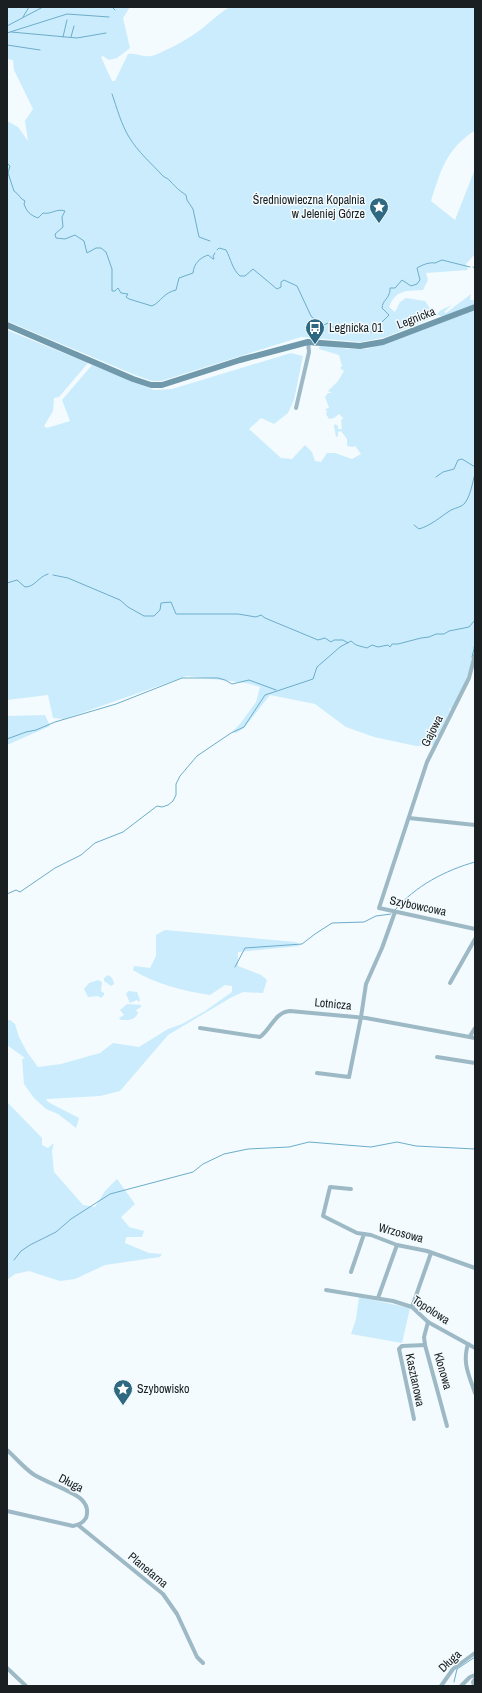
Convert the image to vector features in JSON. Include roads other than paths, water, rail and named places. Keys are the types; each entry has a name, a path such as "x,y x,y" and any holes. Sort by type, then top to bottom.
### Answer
{"main road":[{"name":"Legnicka","path":"7,325 133,379 151,384 162,385 270,351 308,342 353,346 373,345 475,307"}],"street":[{"path":"296,408 310,352 308,342"},
{"name":"Gajowa","path":"409,818 427,762 469,678 475,654"},
{"path":"409,818 475,824"},
{"name":"Szybowcowa","path":"409,818 379,908 475,929"},
{"path":"317,1073 349,1077 366,984 396,912"},
{"path":"450,983 475,939"},
{"name":"Lotnicza","path":"200,1028 260,1037 284,1011 361,1017 473,1037"},
{"path":"473,1037 475,1028"},
{"path":"436,1057 475,1063"},
{"name":"Wrzosowa","path":"351,1189 330,1187 323,1216 351,1230 397,1245 431,1253 475,1268"},
{"path":"351,1272 364,1234"},
{"path":"378,1298 397,1245"},
{"path":"412,1307 431,1253"},
{"name":"Topolowa","path":"326,1290 378,1298 412,1307 428,1322 475,1348"},
{"name":"Klonowa","path":"428,1322 424,1337 425,1345 447,1426"},
{"path":"468,1344 465,1363 475,1393"},
{"name":"Kasztanowa","path":"414,1419 399,1349 402,1346 425,1345"},
{"name":"Długa","path":"7,1450 25,1468 39,1478 81,1499 86,1506 87,1512 84,1521 78,1525"},
{"path":"7,1511 67,1525 78,1525"},
{"name":"Planetarna","path":"78,1525 82,1530 163,1594 177,1614 197,1657 203,1663"},
{"name":"Długa","path":"441,1686 453,1669 475,1653"},
{"path":"7,1668 26,1686"},
{"path":"461,1686 470,1677 475,1675"},
{"path":"474,1686 473,1682 475,1679"}],"waterway":[{"path":"23,17 29,7"},
{"path":"7,26 43,7"},
{"path":"112,7 115,10"},
{"path":"7,33 67,14 109,17"},
{"path":"63,37 67,20"},
{"path":"71,37 74,26"},
{"path":"11,32 77,38 106,33"},
{"path":"7,45 40,50"},
{"path":"112,94 119,116 129,137 141,153 163,176 186,195 187,200 193,209 199,237 210,241"},
{"path":"7,163 10,166 8,173 14,191 25,201 24,204 29,213 38,218 43,213 59,210 65,211 62,217 63,227 55,234 56,238 65,239 75,235 84,241 87,253 96,248 101,248 106,252 112,269 112,291 115,291 118,288 121,293 128,294 126,297 129,299 152,306 165,295 176,290 179,278 193,273 195,266 200,259 208,255 214,259 213,256 215,253"},
{"path":"217,250 219,248 226,250 233,267 240,276 245,276 253,269 277,289 281,287 281,282 284,280 297,286 311,316 322,326 328,323 331,327 336,327 340,330 347,328 352,323 365,331 373,332 381,330 380,328 377,329 375,325 381,323 389,315 382,308 390,288 395,288 402,280 411,286 417,284 420,280 417,268 421,266 442,260 470,267"},
{"path":"436,477 443,472 454,469 458,460 462,459 475,467"},
{"path":"414,525 419,529 424,527 451,510 464,504 470,493 475,474"},
{"path":"7,583 17,580 25,587 28,587 48,574"},
{"path":"53,575 68,578 120,600 128,607 144,616 154,616 160,610 161,603 171,602 176,614 238,614 256,617 261,615 318,640 325,638 331,642 334,640 343,640 348,643"},
{"path":"7,894 16,890 20,892 55,868 81,855 95,843 123,832 157,806 162,807 168,805 173,801 176,795 176,784 180,776 197,756 231,733 244,727 265,695 313,679 317,667 340,647 351,641 356,645 367,648 372,645 378,647 388,645 390,647 392,644 429,637 436,634 444,634 449,631 469,627 475,620"},
{"path":"474,648 475,644"},
{"path":"472,657 474,649"},
{"path":"7,739 55,722 116,704 182,678 218,678 232,684 249,680 276,690"},
{"path":"395,910 421,886 442,874 475,862"},
{"path":"235,967 245,948 302,944 332,923 364,922 376,916 391,914"},
{"path":"14,1260 21,1251 56,1232 71,1219 110,1194 193,1172 203,1164 224,1154 248,1149 289,1147 309,1142 371,1147 397,1142 416,1146 475,1149"},
{"path":"454,1682 457,1669 475,1657"}],"place":[{"name":"Średniowieczna Kopalnia w Jeleniej Górze","path":"379,224"},
{"name":"Legnicka 01","path":"315,345"},
{"name":"Szybowisko","path":"123,1406"}]}
